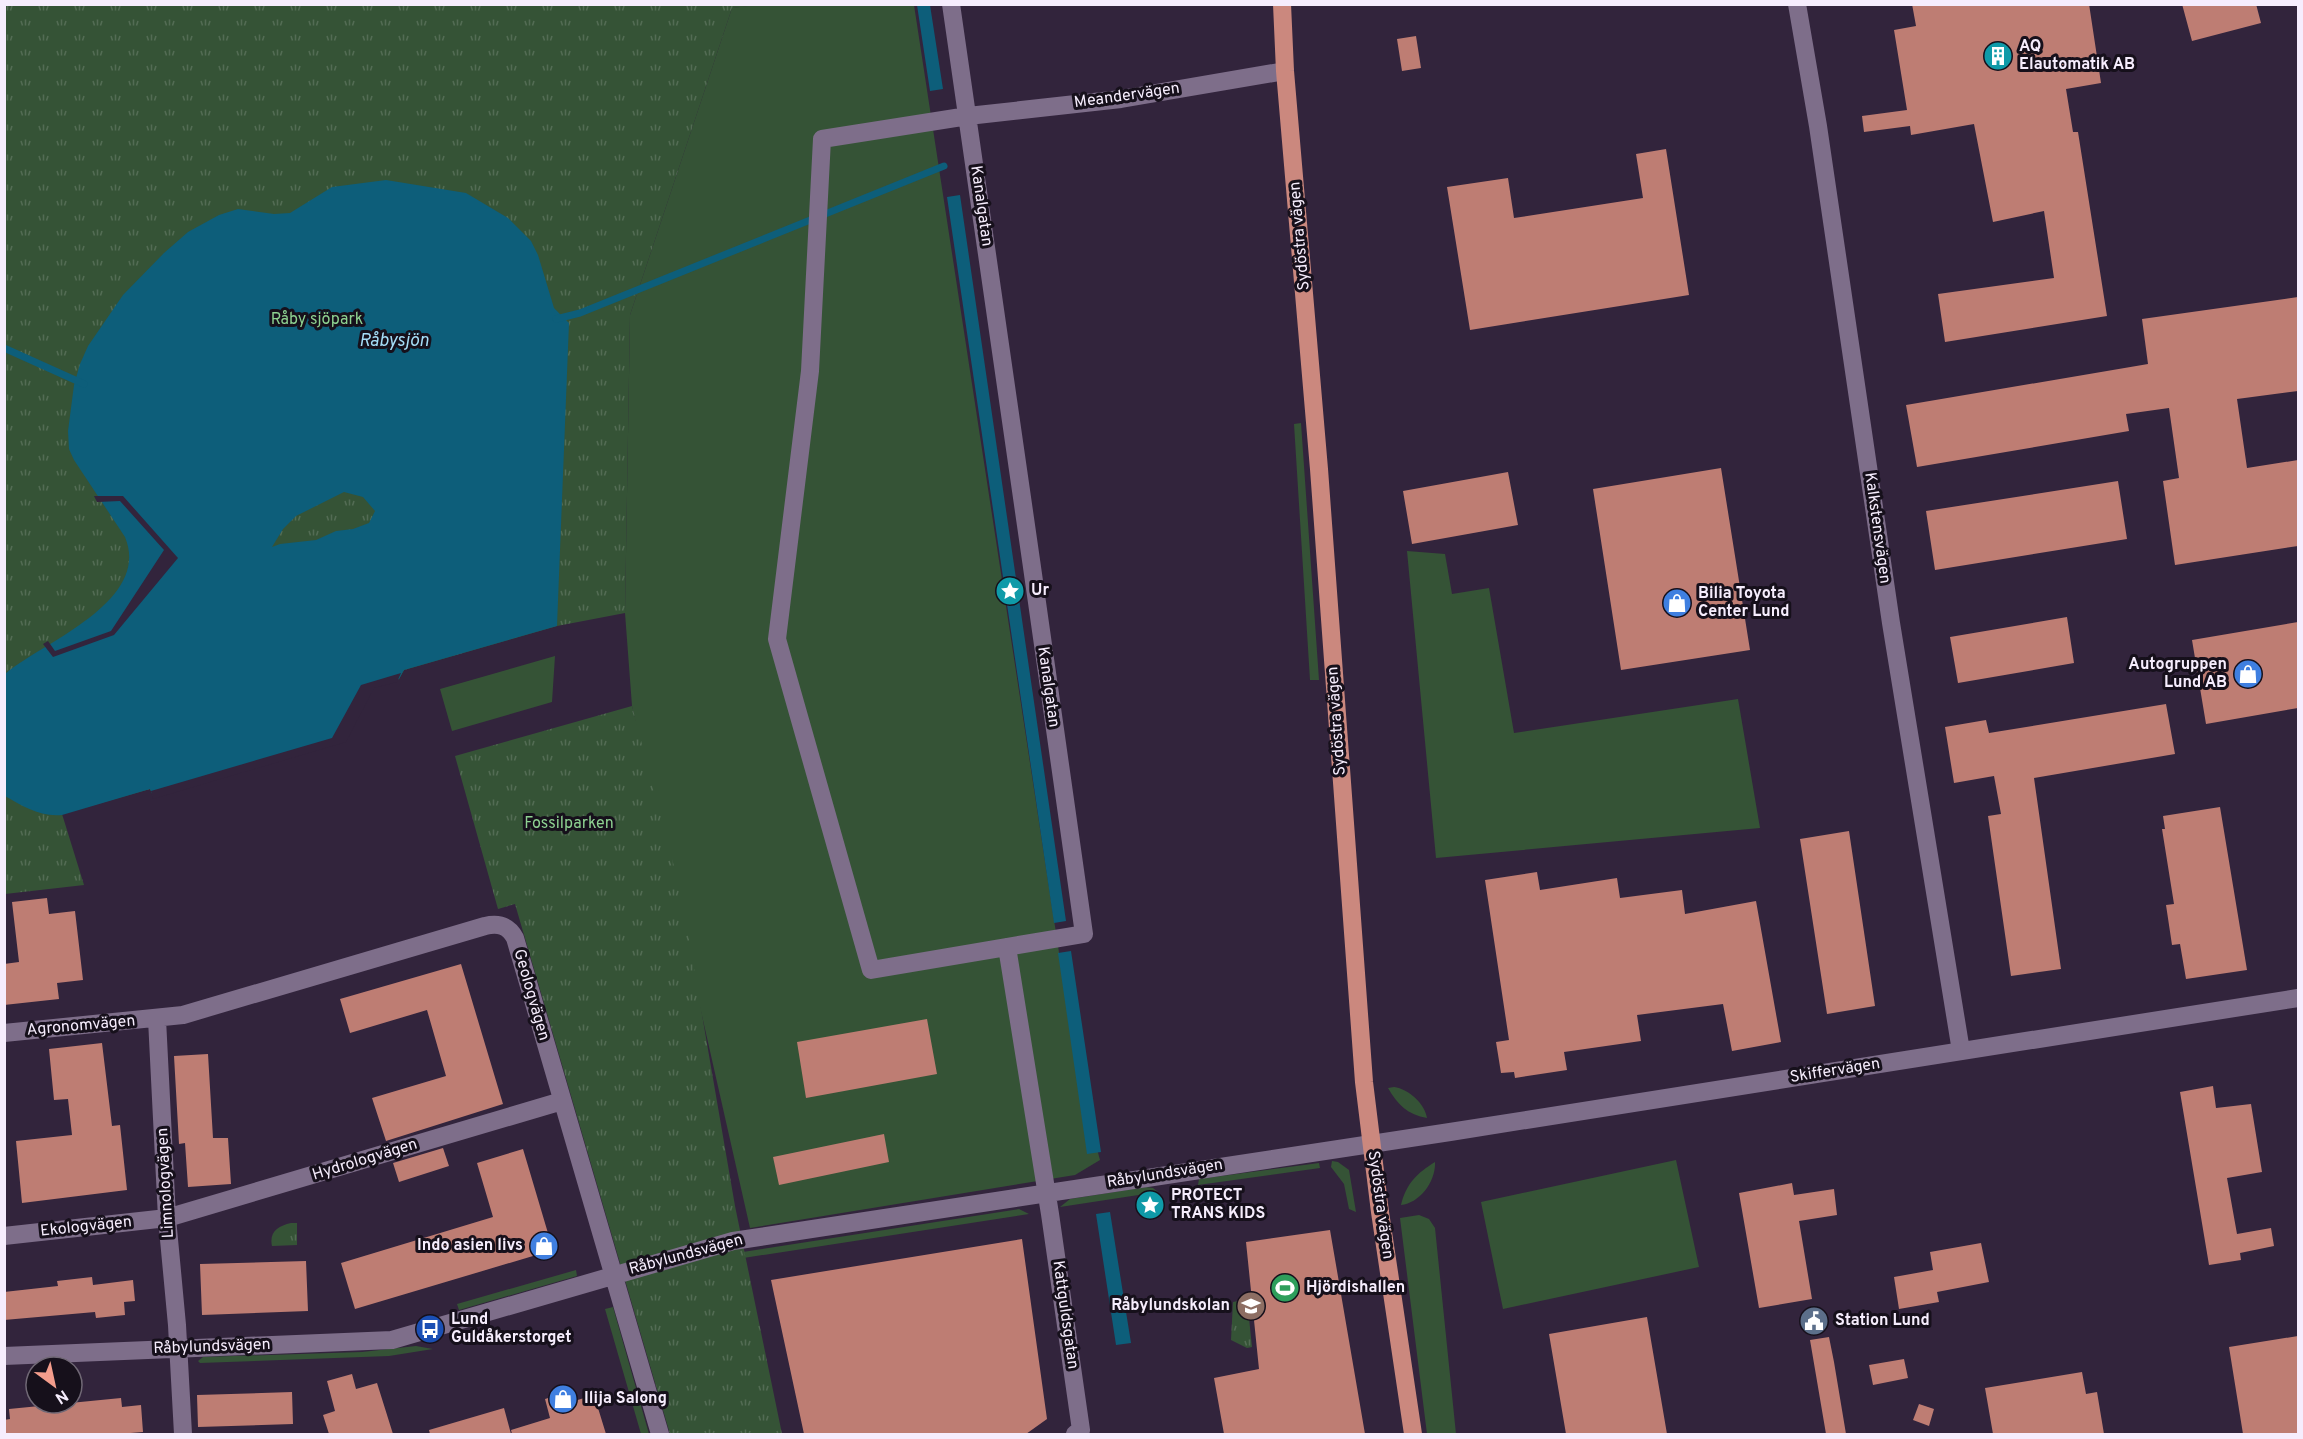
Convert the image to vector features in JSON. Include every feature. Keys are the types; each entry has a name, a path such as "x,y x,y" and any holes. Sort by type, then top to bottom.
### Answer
{"main road":[{"name":"Sydöstra vägen","path":"1282,4 1285,71 1318,469 1354,971 1371,1143 1413,1434"}],"street":[{"name":"Kanalgatan","path":"817,233 810,371 777,639 871,970 1084,934 951,4"},
{"name":"Kalkstensvägen","path":"1797,4 1818,126 1891,623 1961,1051"},
{"name":"Meandervägen","path":"817,233 822,139 968,116 1121,99 1285,71"},
{"name":"Geologvägen","path":"157,1019 183,1015 485,926 500,925 507,928 515,938 660,1434"},
{"path":"1007,947 1046,1193"},
{"name":"Skiffervägen","path":"1371,1143 2298,998"},
{"name":"Agronomvägen","path":"4,1033 157,1019"},
{"name":"Limnologvägen","path":"157,1019 167,1218 183,1434"},
{"name":"Hydrologvägen","path":"167,1218 562,1101"},
{"name":"Råbylundsvägen","path":"4,1356 392,1340 733,1241 1371,1143"},
{"name":"Kattguldsgatan","path":"1046,1193 1081,1430 1075,1434"},
{"name":"Ekologvägen","path":"4,1236 167,1218"}],"green space":[{"path":"763,4 914,5 1079,1083 1100,1160 1075,1175 750,1228 632,706 625,613 630,315 732,8"},
{"name":"Råby sjöpark","path":"4,5 763,5 732,8 630,315 625,613 557,626 404,670 399,679 374,687 153,796 150,789 62,814 84,885 5,894"},
{"path":"1301,423 1319,680 1310,680 1294,424"},
{"path":"1407,551 1445,554 1452,594 1489,588 1514,733 1738,699 1760,828 1436,858"},
{"path":"555,656 552,702 452,731 440,689"},
{"name":"Fossilparken","path":"632,706 681,893 735,1206 782,1434 670,1434 515,904 498,909 455,756"},
{"path":"1388,1088 1400,1088 1415,1098 1427,1118 1414,1114 1399,1104"},
{"path":"1676,1160 1699,1267 1503,1309 1481,1202"},
{"path":"1332,1161 1338,1162 1349,1170 1356,1212 1349,1209 1344,1184 1331,1167"},
{"path":"1435,1162 1433,1176 1426,1190 1414,1200 1401,1205 1413,1180"},
{"path":"1319,1163 1320,1168 1198,1185 1199,1179"},
{"path":"1146,1187 1158,1192 1060,1207 1070,1199"},
{"path":"1019,1209 1029,1214 737,1259 736,1253"},
{"path":"1419,1215 1429,1219 1435,1228 1456,1434 1427,1434 1400,1218"},
{"path":"291,1223 297,1223 297,1245 272,1246 273,1233"},
{"path":"576,1270 577,1276 459,1310 457,1304"},
{"path":"1247,1299 1252,1347 1247,1348 1231,1340 1233,1302"},
{"path":"613,1307 649,1434 641,1434 605,1309"},
{"path":"416,1346 433,1349 389,1356 200,1363 198,1361 203,1357 362,1352"}],"water":[{"path":"917,5 930,5 943,89 930,91"},
{"name":"Råbysjön","path":"386,180 466,193 508,218 531,241 538,255 554,308 569,323 557,626 404,670 399,679 374,687 345,740 153,796 150,789 62,815 39,813 25,807 5,796 5,674 89,618 108,601 123,581 129,560 125,537 69,449 68,431 74,385 88,346 123,295 188,232 219,215 238,209 274,214 290,213 332,187","holes":["344,492 363,497 375,511 369,523 353,529 336,531 316,540 272,547 283,529 296,516"]},
{"path":"960,195 1066,921 1054,923 947,197"},
{"path":"1071,951 1101,1152 1087,1154 1058,953"},
{"path":"1110,1212 1131,1343 1116,1345 1096,1214"}],"pier":[{"path":"94,496 123,496 178,558 114,635 53,657 43,644 48,641 55,651 111,631 164,550 120,501 97,502"},
{"path":"401,673 397,682 374,688 346,742 153,799 151,791 332,738 361,685"}],"building":[{"path":"1912,4 2089,4 2101,83 2066,89 2073,132 2078,132 2107,316 1945,342 1938,294 2054,278 2044,211 1993,222 1974,124 1911,135 1910,126 1864,132 1862,116 1907,110 1894,30 1916,26"},
{"path":"2182,4 2256,4 2261,23 2192,41"},
{"path":"1416,36 1421,68 1402,71 1397,39"},
{"path":"1666,149 1689,295 1470,330 1447,187 1508,178 1514,218 1643,198 1636,154"},
{"path":"2298,297 2298,391 2237,399 2247,468 2298,460 2298,546 2175,565 2163,481 2179,478 2169,408 2126,414 2129,431 1917,467 1906,405 2148,364 2142,319"},
{"name":"Bilia Toyota Center Lund","path":"1721,468 1750,650 1621,670 1593,489"},
{"path":"1508,472 1518,525 1412,544 1403,491"},
{"path":"2118,481 2127,539 1935,570 1926,511"},
{"path":"2067,617 2074,663 1958,683 1950,637"},
{"name":"Autogruppen Lund AB","path":"2298,622 2298,708 2206,724 2192,640"},
{"path":"2166,704 2175,754 2034,778 2061,969 2011,976 1988,816 2001,814 1994,776 1954,783 1945,727 1986,720 1989,733"},
{"path":"2220,807 2247,970 2186,979 2180,944 2172,945 2166,905 2174,904 2162,829 2165,829 2163,816"},
{"path":"1849,831 1875,1006 1827,1014 1800,839"},
{"path":"1537,872 1540,890 1617,878 1620,898 1682,890 1685,914 1756,901 1781,1042 1732,1051 1723,1004 1637,1015 1641,1041 1564,1052 1567,1070 1515,1078 1514,1072 1501,1073 1496,1042 1509,1040 1485,880"},
{"path":"47,898 49,914 75,911 83,980 57,983 59,999 4,1005 4,964 19,962 12,902"},
{"path":"461,964 503,1104 386,1141 372,1098 446,1076 427,1010 350,1033 340,999"},
{"path":"927,1019 937,1074 806,1098 797,1042"},
{"path":"102,1043 112,1126 120,1125 127,1190 22,1203 16,1141 72,1135 68,1099 54,1100 49,1049"},
{"path":"208,1054 213,1138 228,1138 231,1184 188,1187 185,1143 179,1144 174,1056"},
{"path":"2213,1086 2216,1108 2251,1104 2262,1172 2227,1178 2237,1234 2271,1228 2274,1246 2240,1253 2241,1260 2209,1265 2180,1092"},
{"path":"884,1134 889,1162 779,1185 773,1157"},
{"path":"443,1148 449,1166 399,1182 393,1163"},
{"path":"523,1149 553,1250 355,1309 341,1263 493,1217 477,1163"},
{"path":"1792,1183 1794,1195 1834,1189 1837,1215 1799,1221 1812,1299 1759,1308 1739,1193"},
{"path":"1330,1230 1365,1434 1224,1434 1214,1378 1259,1369 1246,1242"},
{"path":"1022,1239 1047,1419 1026,1434 804,1434 771,1280"},
{"path":"1981,1243 1989,1282 1937,1292 1939,1302 1899,1309 1894,1277 1933,1270 1930,1252"},
{"path":"306,1261 308,1311 202,1315 200,1264"},
{"path":"92,1277 93,1285 133,1280 135,1301 124,1302 125,1315 96,1318 95,1312 4,1320 4,1292 58,1286 57,1281"},
{"path":"1647,1317 1667,1434 1566,1434 1549,1334"},
{"path":"2298,1336 2298,1434 2243,1434 2229,1347"},
{"path":"1829,1337 1846,1434 1826,1434 1810,1340"},
{"path":"1904,1359 1908,1378 1873,1385 1869,1365"},
{"path":"2082,1372 2086,1394 2097,1392 2104,1434 1993,1434 1985,1388"},
{"path":"352,1374 356,1389 377,1383 393,1434 329,1434 323,1415 335,1411 327,1381"},
{"path":"292,1392 293,1424 198,1427 197,1395"},
{"path":"568,1392 571,1402 594,1395 606,1434 512,1434 511,1430 550,1418 545,1399"},
{"path":"121,1398 122,1407 141,1405 143,1432 4,1434 4,1420 10,1419 9,1409 24,1408 24,1415 84,1415 84,1402"},
{"path":"1919,1404 1934,1409 1929,1426 1913,1420"},
{"path":"504,1408 511,1434 430,1434 429,1430"}],"waterway":[{"path":"556,319 580,313 944,166"},
{"path":"4,348 84,384"}],"place":[{"name":"AQ Elautomatik AB","path":"1998,56"},
{"name":"Ur","path":"1010,591"},
{"name":"Bilia Toyota Center Lund","path":"1677,603"},
{"name":"Autogruppen Lund AB","path":"2248,674"},
{"name":"PROTECT TRANS KIDS","path":"1150,1205"},
{"name":"Indo asien livs","path":"544,1246"},
{"name":"Hjördishallen","path":"1285,1288"},
{"name":"Råbylundskolan","path":"1251,1306"},
{"name":"Station Lund","path":"1814,1321"},
{"name":"Lund Guldåkerstorget","path":"430,1329"},
{"name":"Ilija Salong","path":"563,1399"}]}
